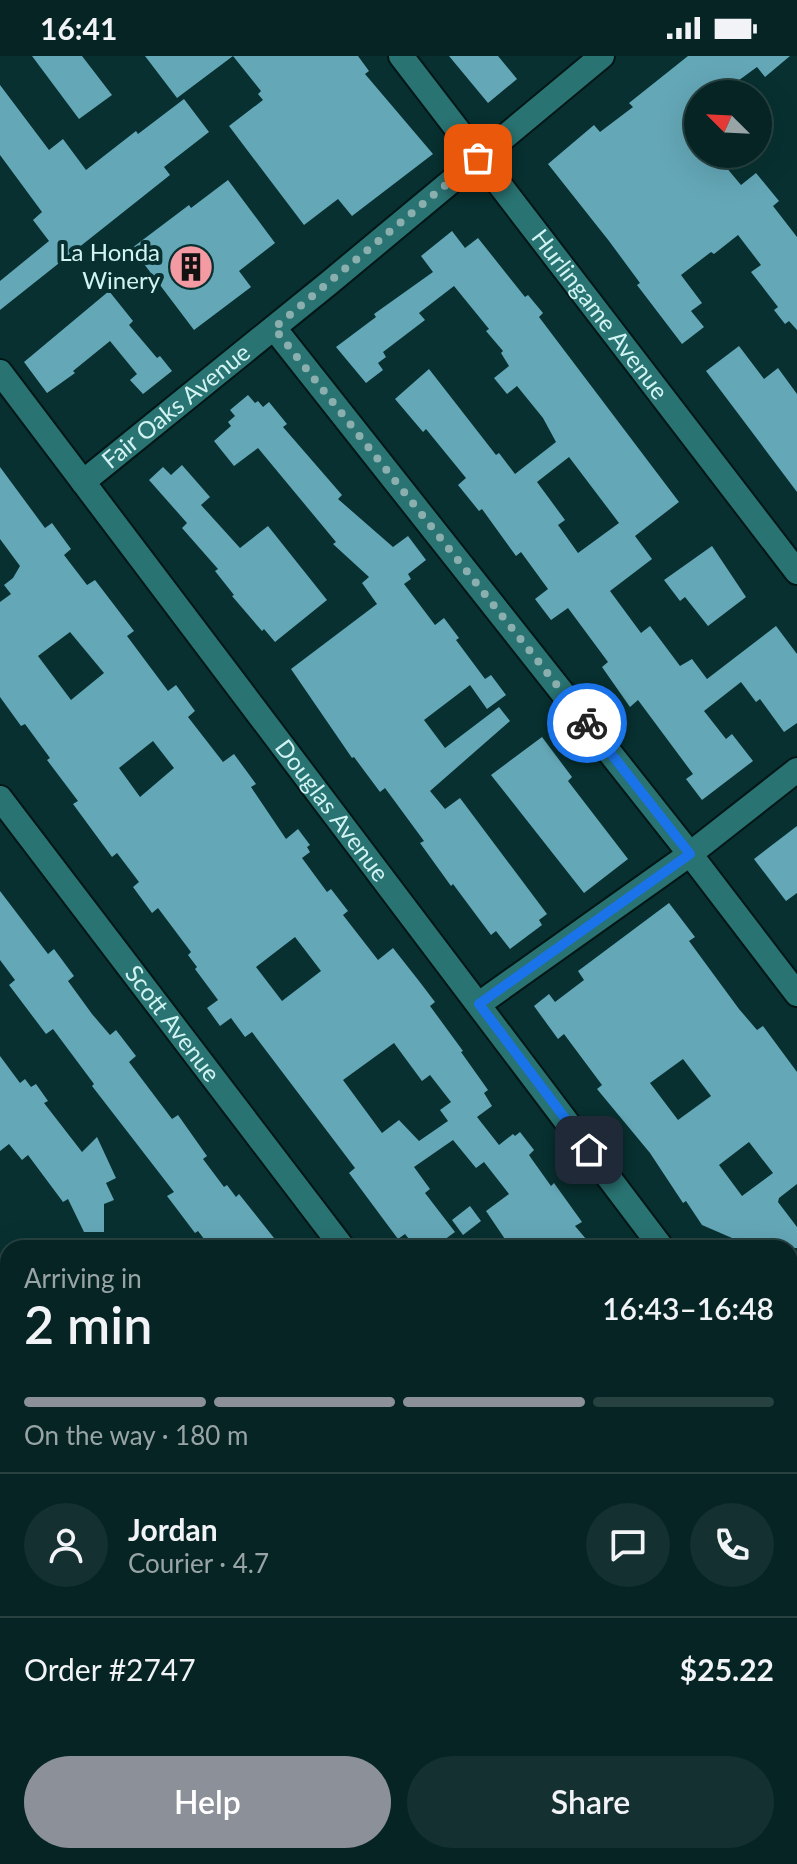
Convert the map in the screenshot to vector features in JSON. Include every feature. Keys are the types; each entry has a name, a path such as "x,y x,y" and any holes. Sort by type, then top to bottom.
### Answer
{"street":[{"name":"Hurlingame Avenue","path":"401,56 797,572"},
{"name":"Fair Oaks Avenue","path":"83,482 602,56"},
{"path":"274,328 797,994"},
{"name":"Douglas Avenue","path":"0,372 656,1240"},
{"path":"479,1004 690,854 797,770"},
{"name":"Scott Avenue","path":"0,798 337,1240"}],"building":[{"path":"32,56 82,56 112,95 79,119"},
{"path":"145,56 233,56 177,98"},
{"path":"233,56 358,56 369,71 365,74 433,154 352,216 338,199 304,225 229,126 263,100 258,94 261,91"},
{"path":"449,56 498,56 517,79 488,103"},
{"path":"688,56 790,56 765,77 757,67 739,80 684,80 684,168 727,168 741,185 756,173 779,201 773,206 797,237 797,330 789,321 785,324 774,310 778,307 751,272 761,265 738,235 681,275 702,303 691,311 704,327 682,344 637,285 640,283 548,164 594,125 600,132 633,107 629,103"},
{"path":"0,85 49,150 63,139 86,170 184,99 209,132 164,167 170,175 0,310 0,281 49,241 33,220 42,212 0,155"},
{"name":"La Honda Winery","path":"228,180 275,243 239,271 251,287 194,330 132,248"},
{"path":"452,231 465,248 478,238 525,297 528,295 543,313 539,317 679,502 635,536 652,559 610,591 641,633 650,626 680,666 692,659 707,679 776,626 797,654 797,723 784,732 760,699 756,702 741,682 704,711 726,739 732,734 753,761 702,800 686,779 693,774 638,700 630,707 602,667 608,662 568,608 551,620 535,599 548,589 521,552 516,556 482,509 479,511 458,485 466,478 426,429 423,432 395,399 429,369 496,455 499,453 515,474 556,442 543,418 517,386 507,394 494,378 509,366 501,353 503,351 486,331 489,329 454,286 419,313 425,320 383,352 386,357 378,363 383,370 366,383 336,347 376,317 374,314 433,272 421,256","holes":["569,457 619,523 578,553 558,525 565,520 537,482"]},
{"path":"109,291 133,321 129,325 172,371 143,394 130,380 137,374 110,341 47,393 24,362"},
{"path":"739,346 764,379 778,368 797,394 797,492 706,371"},
{"path":"248,395 263,407 269,402 287,424 283,427 342,495 338,499 393,547 408,536 426,560 408,574 411,579 404,584 435,625 444,618 485,679 491,675 506,695 487,709 470,685 424,720 445,748 499,707 510,721 430,791 445,809 460,798 547,914 539,920 542,925 510,949 496,931 491,935 453,884 451,886 420,843 424,841 385,788 380,792 352,758 291,669 377,604 362,583 369,577 333,544 336,542 258,448 234,466 214,441 231,426 228,422 235,416 230,410"},
{"path":"182,465 210,497 201,505 240,548 268,526 327,600 275,642 232,596 215,571 218,569 182,528 187,523 149,480 163,467 171,475"},
{"path":"0,467 45,528 52,523 71,549 64,555 87,585 95,580 134,631 127,636 168,691 176,685 195,711 188,717 223,762 234,754 256,784 251,787 286,839 298,829 310,845 307,847 310,852 302,858 327,892 331,889 348,911 343,915 378,960 393,948 435,1002 430,1006 488,1090 484,1093 492,1106 477,1117 499,1145 520,1132 534,1150 529,1155 531,1158 551,1186 554,1183 582,1222 575,1226 586,1239 506,1240 486,1211 509,1194 484,1162 476,1168 453,1140 414,1167 430,1189 425,1193 455,1232 444,1240 410,1240 405,1234 398,1239 349,1173 355,1168 252,1032 245,1037 231,1018 220,1026 207,1008 218,1000 195,969 197,967 188,955 191,952 158,908 152,913 133,887 139,882 117,853 112,857 73,804 78,801 47,760 50,758 0,697 0,602 11,594 4,585 20,566 0,539","holes":["70,632 104,673 71,700 38,656","153,741 174,768 140,797 119,768","295,937 321,971 282,1001 256,967","394,1043 422,1081 430,1075 451,1102 440,1110 448,1121 419,1141 399,1120 382,1133 343,1080"]},
{"path":"712,546 746,597 708,626 685,597 680,601 664,580"},
{"path":"542,737 572,777 568,781 628,859 584,893 491,775"},
{"path":"797,826 797,893 786,901 754,859"},
{"path":"0,891 48,954 54,949 74,976 68,981 92,1014 110,1035 116,1030 136,1056 129,1062 172,1119 178,1115 207,1156 203,1159 224,1187 227,1185 236,1197 239,1194 274,1238 205,1240 198,1231 195,1233 167,1196 174,1192 92,1086 94,1084 53,1029 46,1034 9,985 15,980 0,960"},
{"path":"669,903 695,937 689,941 739,1009 757,1030 763,1026 797,1072 797,1184 778,1202 797,1227 797,1240 729,1240 732,1238 702,1225 686,1201 683,1203 650,1153 597,1089 602,1085 564,1034 558,1039 534,1006 549,994 555,1002 584,980 578,971","holes":["683,1059 711,1096 678,1120 650,1083","749,1142 773,1173 742,1196 719,1165"]},
{"path":"0,1056 20,1083 25,1079 31,1087 36,1084 48,1101 44,1103 82,1152 97,1137 116,1178 106,1183 114,1200 104,1204 104,1232 84,1232 68,1199 63,1202 28,1155 22,1160 9,1144 0,1151"},
{"path":"470,1206 481,1221 463,1235 452,1220"}],"way so far":[{"path":"478,158 274,328 587,723"}],"place":[{"name":"La Honda Winery","path":"191,267"}],"route":[{"path":"587,723 690,854 479,1004 589,1150"}]}
